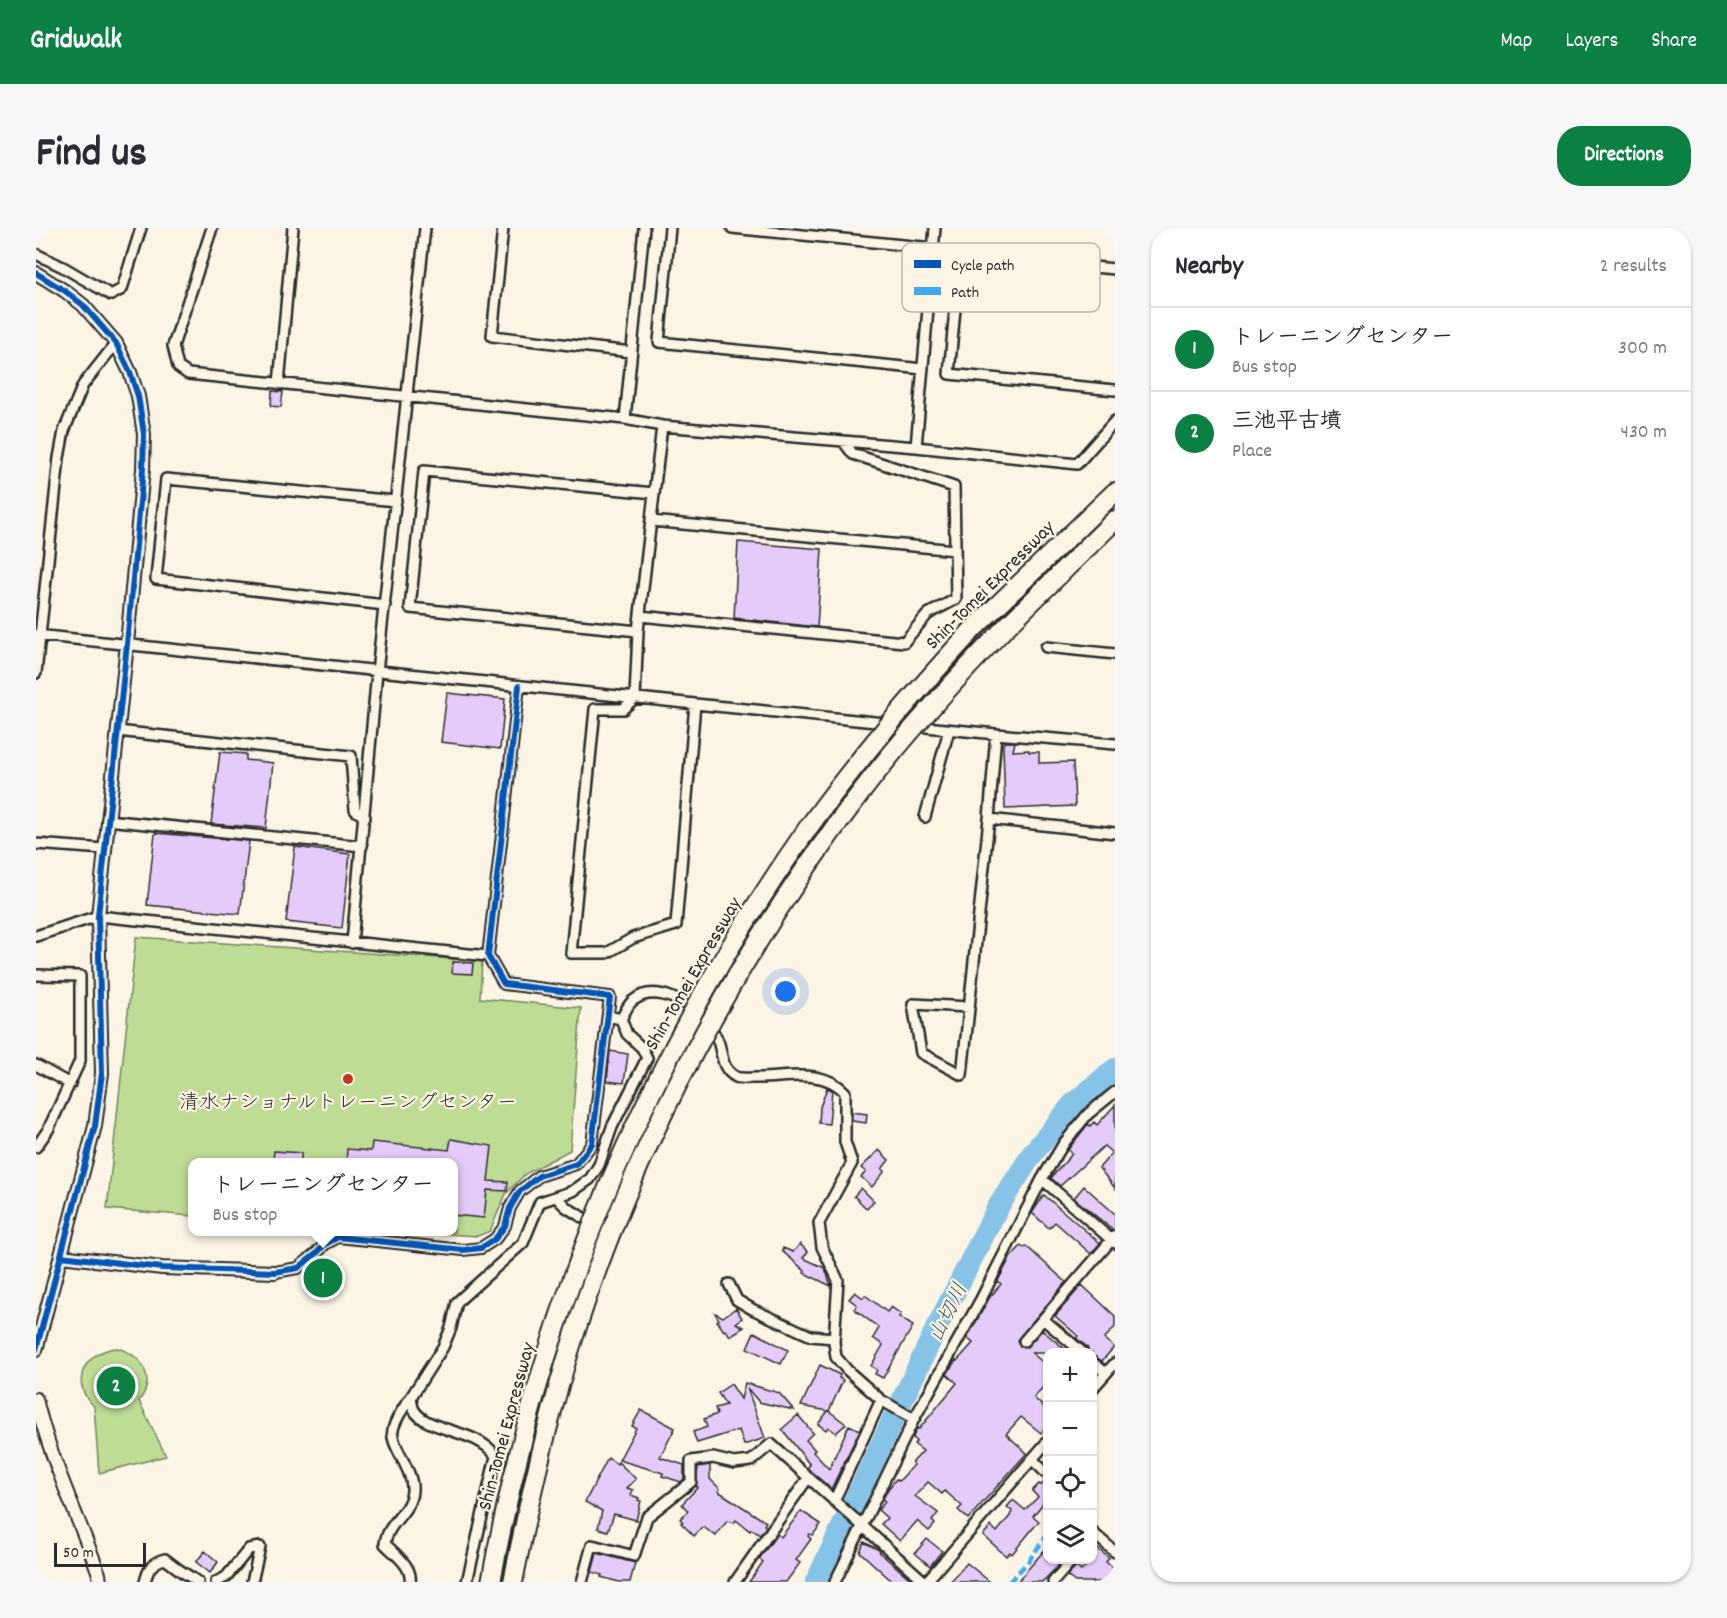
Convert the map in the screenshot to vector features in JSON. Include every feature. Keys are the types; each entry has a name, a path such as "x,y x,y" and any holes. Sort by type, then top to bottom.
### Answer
{"highway":[{"name":"Shin-Tomei Expressway","path":"491,1582 504,1513 564,1299 604,1194 645,1103 698,1001 754,907 810,826 912,697 976,626 1115,492"},
{"name":"Shin-Tomei Expressway","path":"513,1582 546,1430 573,1338 599,1263 663,1113 716,1011 772,918 827,839 899,745 958,676 1115,520"}],"street":[{"path":"36,254 111,295 122,289 141,228"},
{"path":"212,228 173,346 178,367 188,374 625,419 662,426 916,447 1077,464 1115,421"},
{"path":"279,384 293,228"},
{"path":"352,943 377,672 425,228"},
{"path":"503,228 492,336 631,352"},
{"path":"625,419 644,228"},
{"path":"670,228 659,342 923,369"},
{"path":"732,228 902,245"},
{"path":"934,243 935,228"},
{"path":"1100,268 1115,269"},
{"path":"36,273 83,305 116,343 130,372 138,396 144,434 143,469 127,644 98,916 102,1073 95,1126 36,1350"},
{"path":"916,447 928,312"},
{"path":"955,312 949,374 1115,390"},
{"path":"36,673 38,635 64,431 82,385 116,343"},
{"path":"662,426 638,631 635,698 623,709 594,708 571,953 607,953 633,938 676,925 695,704"},
{"path":"640,616 904,642 928,614 956,598 954,487 853,454 843,441"},
{"path":"638,631 410,608 424,471 654,493"},
{"path":"384,605 156,579 166,479 396,501"},
{"path":"651,521 955,550"},
{"path":"38,635 949,730 1115,744"},
{"path":"1046,647 1115,654"},
{"path":"62,1256 162,1268 275,1272 298,1268 325,1244 338,1237 462,1250 481,1248 495,1239 505,1227 510,1208 520,1191 539,1176 576,1164 592,1144 610,997 504,984 488,956 519,686"},
{"path":"925,817 949,730"},
{"path":"117,731 351,756 355,810 365,817"},
{"path":"969,1007 913,1004 921,1053 962,1075 989,819 996,734"},
{"path":"989,819 1115,833"},
{"path":"107,820 362,846"},
{"path":"36,844 104,849"},
{"path":"36,936 98,916 488,956"},
{"path":"36,975 80,976 80,1061 48,1130 36,1147"},
{"path":"621,1019 633,1000 647,993 661,994 679,1000 706,1021 718,1041 723,1064 730,1073 739,1078 774,1079 798,1075 816,1077 840,1087 845,1092 845,1142 852,1163 819,1223 822,1247 838,1280 834,1338 836,1357 882,1401 910,1417"},
{"path":"608,1016 621,1019"},
{"path":"410,1582 410,1570 385,1544 385,1535 405,1510 412,1493 411,1475 394,1440 392,1430 443,1347 451,1328 457,1302 523,1244 540,1202 573,1191 590,1179 599,1165 612,1127 647,1058 642,1048 627,1034 621,1019"},
{"path":"36,1065 70,1084"},
{"path":"836,1582 859,1522 910,1417 980,1301 1042,1179 1064,1143 1088,1114 1115,1092"},
{"path":"1024,1341 1114,1240 1042,1179"},
{"path":"556,1197 566,1207 582,1217"},
{"path":"729,1284 737,1300 752,1309 811,1336 834,1338"},
{"path":"1043,1319 1076,1348"},
{"path":"1097,1383 1115,1363"},
{"path":"1097,1366 1106,1373"},
{"path":"411,1397 414,1410 423,1420 474,1437 489,1446 496,1456 467,1582"},
{"path":"36,1399 44,1432 85,1535 100,1582"},
{"path":"836,1503 882,1401"},
{"path":"582,1582 592,1545 634,1556 647,1517 691,1482 692,1461 713,1458 734,1463 751,1461 771,1444 925,1582 1043,1447"},
{"path":"1032,1459 1043,1470"},
{"path":"735,1582 808,1478"},
{"path":"1097,1537 1115,1551"},
{"path":"216,1582 226,1577 249,1549 260,1547 252,1582"},
{"path":"145,1582 150,1568 156,1561 165,1559 198,1582"},
{"path":"1053,1582 1069,1564"}],"green space":[{"name":"清水ナショナルトレーニングセンター","path":"136,937 482,961 480,998 581,1008 570,1150 525,1174 506,1194 490,1231 478,1236 458,1235 458,1158 188,1158 188,1216 107,1209"},
{"path":"117,1348 134,1356 144,1368 147,1384 139,1401 166,1456 99,1473 94,1406 86,1397 81,1378 89,1361 96,1355"}],"building":[{"path":"272,391 283,392 281,407 271,406"},
{"path":"738,542 822,549 817,627 734,618"},
{"path":"447,693 505,699 500,749 441,742"},
{"path":"1015,742 1013,751 1039,752 1039,763 1073,762 1075,806 1005,809 1003,744"},
{"path":"220,752 246,754 246,760 273,763 266,828 211,824"},
{"path":"155,833 249,841 240,914 147,905"},
{"path":"295,847 350,854 342,928 286,922"},
{"path":"453,962 473,963 472,974 452,973"},
{"path":"610,1051 628,1054 624,1083 607,1081"},
{"path":"827,1088 832,1090 829,1124 819,1123 820,1107"},
{"path":"1115,1105 1115,1188 1099,1168 1112,1153 1104,1146 1060,1186 1051,1178 1072,1154 1068,1150 1070,1147 1088,1124 1090,1126 1094,1122 1097,1125"},
{"path":"852,1112 867,1114 866,1123 852,1121"},
{"path":"451,1139 492,1146 488,1181 508,1182 507,1191 487,1190 484,1218 458,1215 458,1158 346,1158 347,1149 371,1151 372,1142 449,1150"},
{"path":"879,1150 889,1160 882,1169 885,1171 872,1187 861,1177 866,1172 861,1168"},
{"path":"274,1151 301,1153 301,1158 273,1158"},
{"path":"1084,1186 1115,1214 1115,1229 1113,1230 1074,1198"},
{"path":"861,1188 874,1201 867,1209 854,1196"},
{"path":"1044,1195 1100,1243 1091,1254 1055,1222 1049,1228 1032,1213"},
{"path":"800,1244 808,1252 803,1258 825,1268 831,1286 804,1273 805,1271 782,1251 783,1248 793,1252"},
{"path":"1021,1246 1024,1248 1026,1246 1066,1282 1017,1340 1020,1346 1027,1347 1042,1330 1064,1348 1043,1348 1043,1353 1032,1353 1043,1363 1043,1387 1034,1398 1043,1406 1043,1431 1041,1433 1021,1417 1006,1434 1027,1453 968,1519 958,1510 962,1506 945,1491 942,1494 928,1482 915,1496 938,1513 932,1521 935,1524 929,1531 917,1521 900,1541 881,1524 887,1518 878,1510 885,1502 883,1499 888,1489 896,1479 899,1481 914,1465 912,1463 923,1451 914,1444 916,1442 913,1437 917,1428 919,1429 957,1383 947,1374 956,1360 973,1343 967,1338 990,1297 1001,1284 998,1281 1010,1258"},
{"path":"1082,1285 1115,1316 1115,1327 1104,1339 1114,1347 1102,1361 1097,1358 1097,1348 1087,1348 1076,1338 1078,1336 1055,1316"},
{"path":"855,1292 863,1298 865,1295 887,1312 891,1307 901,1314 899,1317 913,1326 883,1378 875,1374 877,1370 871,1366 883,1345 873,1338 879,1328 854,1309 857,1305 849,1299"},
{"path":"736,1308 742,1318 736,1323 744,1327 730,1336 717,1321 719,1320 715,1313 723,1317"},
{"path":"754,1332 788,1350 781,1364 747,1348"},
{"path":"820,1365 840,1375 839,1378 843,1380 829,1411 846,1424 836,1433 818,1424 828,1411 801,1406"},
{"path":"745,1383 779,1393 794,1410 759,1402 747,1388 765,1438 744,1445 739,1430 697,1443 693,1432 707,1427 704,1419 717,1414 715,1408 726,1405 718,1393 731,1384 741,1399"},
{"path":"641,1410 675,1428 660,1457 684,1465 684,1479 681,1482 662,1476 663,1473 619,1460 636,1428 632,1426"},
{"path":"798,1415 813,1433 806,1440 815,1450 813,1452 829,1469 849,1425 860,1430 831,1489 807,1468 810,1465 782,1429"},
{"path":"608,1458 617,1464 618,1462 636,1479 627,1488 633,1490 631,1495 641,1501 636,1520 614,1514 608,1531 598,1528 602,1511 585,1502"},
{"path":"710,1465 710,1479 720,1489 718,1491 766,1522 764,1525 766,1527 760,1535 751,1529 750,1531 736,1520 734,1523 727,1521 716,1536 703,1527 694,1536 681,1523 683,1522 680,1519 688,1511 682,1504 698,1487 696,1486 698,1467"},
{"path":"1043,1483 1043,1503 1033,1516 1039,1521 1012,1554 1010,1552 1006,1556 983,1535 991,1526 997,1532 1010,1516 1012,1511 1007,1507 1013,1500 1025,1510 1038,1497 1032,1491 1039,1484"},
{"path":"801,1511 821,1524 813,1535 809,1534 811,1539 796,1560 800,1563 786,1582 749,1582 763,1562 759,1559 777,1534 781,1537"},
{"path":"927,1539 942,1551 930,1566 915,1553"},
{"path":"864,1542 879,1550 914,1582 893,1582 860,1552"},
{"path":"1097,1548 1109,1558 1106,1562 1115,1570 1115,1576 1110,1582 1075,1582 1067,1576 1076,1566 1081,1571 1088,1564 1097,1564"},
{"path":"205,1551 218,1562 210,1573 196,1562"},
{"path":"1043,1552 1043,1564 1060,1564 1042,1582 1017,1582"},
{"path":"597,1553 635,1563 630,1582 619,1582 592,1572"},
{"path":"967,1563 990,1582 950,1582"}],"waterway":[{"name":"山切川","path":"816,1582 938,1325 998,1207 1033,1153 1073,1104 1115,1069"}],"marked path":[{"path":"1009,1582 1027,1563 1043,1541"}],"cycle path":[{"path":"36,273 83,305 116,343 130,372 138,396 144,434 143,469 127,644 98,916 102,1073 95,1126 36,1350"},
{"path":"61,1256 162,1268 275,1272 298,1268 325,1244 338,1237 463,1250 481,1248 495,1239 505,1226 510,1208 520,1191 539,1176 576,1164 592,1144 610,997 504,984 488,956 519,686"}],"place":[{"name":"清水ナショナルトレーニングセンター","path":"348,1079"},
{"name":"トレーニングセンター","path":"323,1278"},
{"name":"三池平古墳","path":"116,1386"}]}
